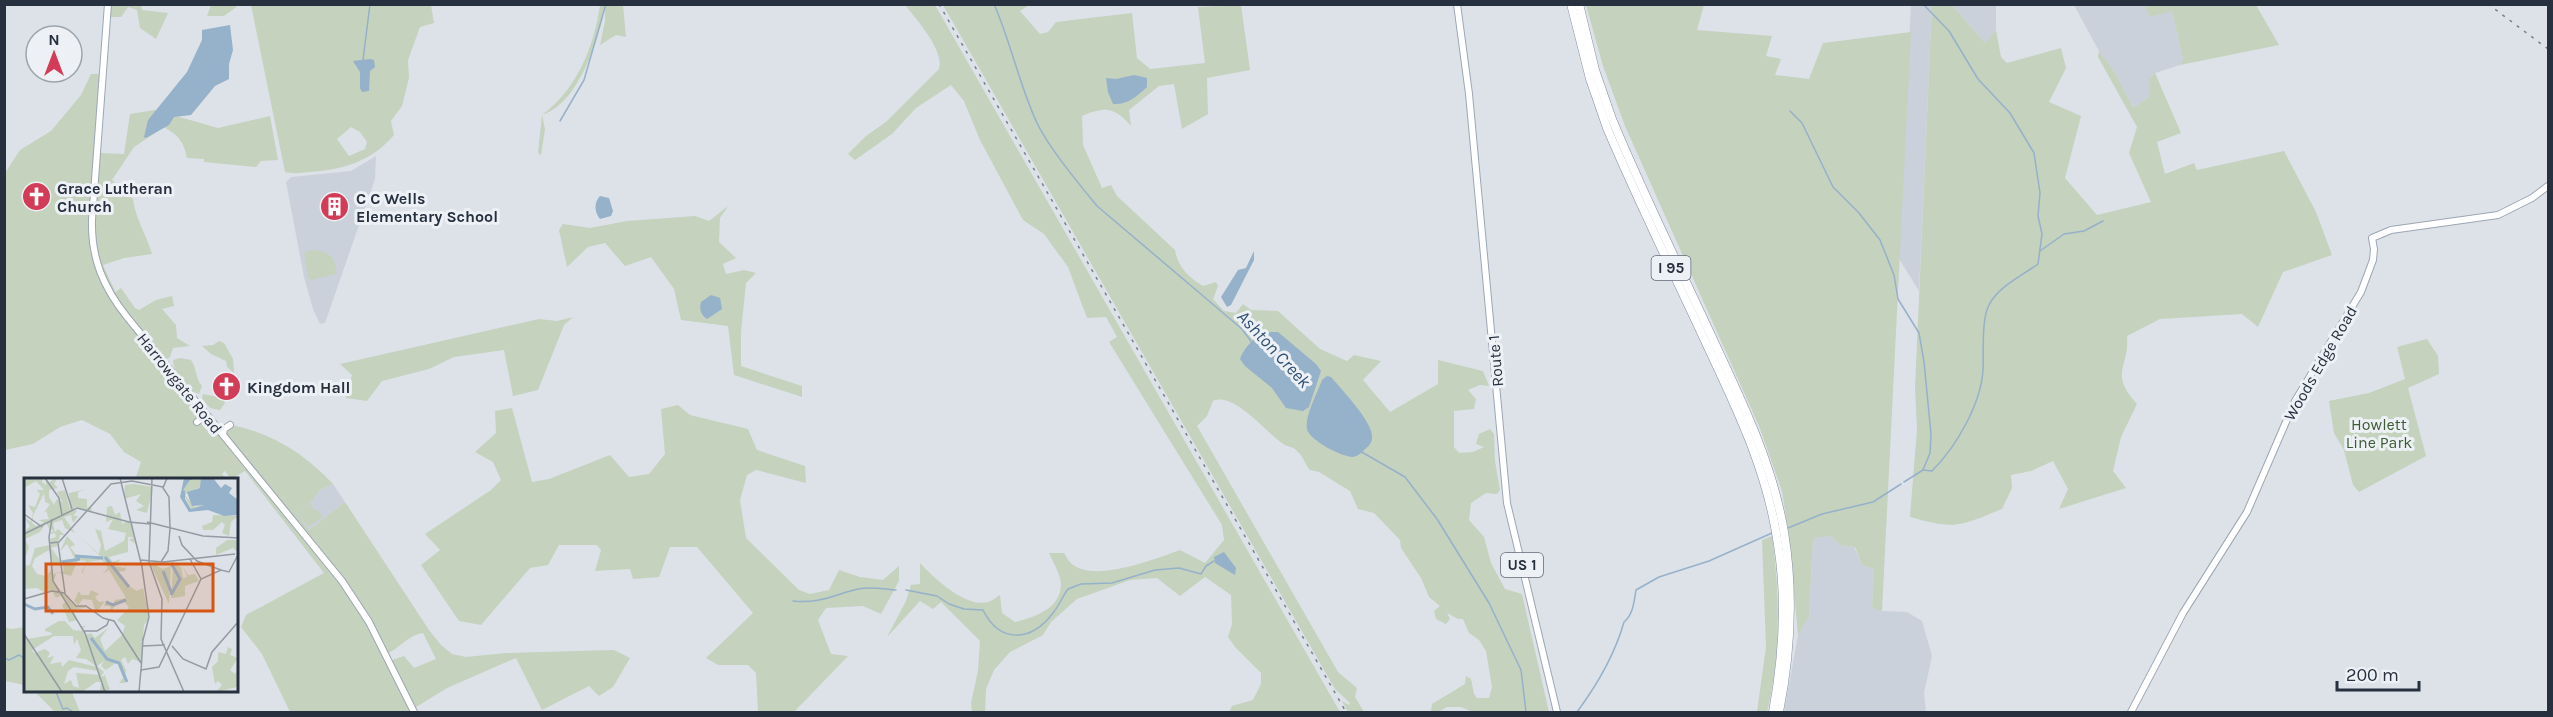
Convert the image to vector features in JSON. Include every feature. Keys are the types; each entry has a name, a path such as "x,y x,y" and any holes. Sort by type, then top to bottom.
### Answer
{"highway":[{"name":"I 95","path":"1571,4 1590,79 1607,128 1745,427 1767,488 1776,532 1782,584 1783,625 1780,673 1773,712"},
{"name":"I 95","path":"1579,4 1595,70 1612,119 1755,431 1774,486 1784,529 1791,594 1788,666 1779,712"}],"main road":[{"name":"Harrowgate Road","path":"108,4 92,220 95,260 102,280 116,304 354,598 414,712"},
{"name":"Route 1","path":"1457,4 1468,86 1507,503 1557,712"},
{"name":"Woods Edge Road","path":"2131,712 2188,603 2247,512 2295,401 2361,292 2373,260 2372,238 2396,229 2498,215 2532,198 2548,186"},
{"path":"196,422 202,418 203,411"},
{"path":"223,436 224,429 230,425"}],"shaded area":[{"path":"1911,5 1932,5 1919,291 1898,257"},
{"path":"1952,5 1996,5 1996,30 1985,43"},
{"path":"2074,5 2144,5 2150,17 2172,10 2183,59 2180,65 2155,73 2149,79 2149,97 2133,108 2116,74 2099,51"},
{"name":"C C Wells Elementary School","path":"376,156 375,179 325,323 320,324 304,277 286,182 291,177 351,171"},
{"path":"333,484 345,502 309,530 295,512 311,502 320,490"},
{"path":"1830,536 1842,546 1854,547 1862,565 1874,569 1872,608 1882,611 1907,612 1922,621 1932,656 1924,693 1926,712 1784,712 1798,635 1809,617 1813,538"}],"green space":[{"path":"211,4 239,5 224,16 207,16"},
{"path":"110,5 141,5 142,10 168,13 156,39 140,28 137,10 128,7 121,17 109,17"},
{"path":"251,5 431,5 434,23 420,27 408,60 409,78 402,106 391,121 394,135 376,152 344,167 321,171 285,172","holes":["351,127 360,132 367,142 365,149 349,156 337,139"]},
{"path":"600,5 623,5 626,37 616,35 600,45 605,8 591,53 576,85 555,109 542,115 565,93 582,66 593,36"},
{"path":"905,5 935,5 1340,712 1229,712 1232,706 1253,700 1261,684 1261,673 1228,637 1232,624 1231,595 1205,577 1180,596 1157,578 1130,580 1077,599 1051,622 1043,635 1010,652 994,670 986,689 985,712 972,712 971,703 978,671 980,641 941,602 933,609 920,601 887,637 906,601 911,585 920,584 920,563 951,590 970,601 988,602 1000,595 1002,613 1015,622 1045,611 1060,593 1061,581 1049,553 1064,553 1071,563 1082,569 1094,571 1125,568 1180,550 1205,563 1224,540 1222,525 1109,342 1117,337 1106,317 1087,318 1068,267 1044,234 1023,220 980,140 964,101 951,85 916,108 892,134 855,160 848,154 866,136 886,122 939,69 940,62 934,45"},
{"path":"943,5 1029,5 1020,11 1040,34 1048,32 1056,22 1132,13 1137,58 1150,69 1205,63 1198,7 1241,5 1250,70 1207,78 1208,114 1182,129 1174,84 1159,86 1129,110 1131,126 1120,115 1109,110 1082,116 1083,145 1102,188 1111,185 1117,196 1175,250 1184,271 1193,279 1203,286 1216,282 1218,286 1213,299 1224,311 1236,313 1243,304 1251,310 1278,311 1320,349 1347,361 1354,355 1381,361 1363,380 1390,412 1438,384 1438,360 1483,371 1489,386 1480,385 1468,390 1476,399 1474,409 1454,411 1454,447 1459,453 1473,452 1484,447 1476,444 1479,434 1490,429 1494,434 1495,461 1500,490 1497,494 1486,493 1471,503 1469,520 1484,537 1491,563 1505,589 1522,594 1549,712 1473,712 1461,707 1447,707 1438,712 1431,711 1432,704 1465,684 1466,676 1471,679 1477,698 1489,698 1492,687 1486,651 1479,640 1469,633 1463,619 1447,613 1450,619 1446,624 1436,619 1434,611 1440,606 1429,597 1421,578 1401,548 1400,540 1374,513 1358,509 1350,491 1319,472 1310,470 1296,450 1278,440 1250,415 1231,402 1213,401 1207,416 1197,426 1338,672 1357,688 1355,697 1364,712 1348,712 1342,701 1349,705 1350,703 1335,689"},
{"path":"1586,5 1704,5 1697,30 1772,36 1766,56 1781,59 1775,75 1809,79 1823,43 1911,32 1882,611 1872,608 1874,569 1862,565 1855,547 1842,546 1830,536 1813,538 1809,617 1798,635 1789,536 1782,491 1759,426 1625,126 1603,66"},
{"path":"1932,5 1952,5 1985,43 1996,30 2001,57 2007,63 2061,48 2066,68 2049,102 2081,116 2065,178 2097,215 2151,202 2129,153 2137,127 2098,57 2099,51 2116,74 2133,108 2149,97 2149,79 2155,73 2181,133 2157,142 2165,174 2194,163 2197,170 2284,151 2316,212 2332,255 2283,272 2258,327 2242,314 2160,319 2127,336 2122,377 2128,393 2137,404 2121,437 2113,471 2126,488 2059,509 2068,489 2053,461 2031,471 2011,475 2012,488 2002,509 1988,515 1948,525 1910,517 1917,429 1915,388"},
{"path":"2144,5 2256,5 2279,45 2180,65 2183,59 2172,11 2150,17"},
{"path":"91,74 103,74 93,243 111,295 121,288 135,308 139,310 156,300 172,296 174,306 162,309 176,325 177,338 190,346 173,348 170,357 164,361 222,435 230,425 273,439 311,463 333,484 320,490 311,502 296,512 309,530 345,502 429,630 452,654 466,657 506,653 614,650 630,658 613,687 599,696 589,686 542,710 516,658 447,688 413,709 414,712 290,712 262,654 241,627 246,615 324,573 245,471 233,478 225,471 222,474 225,478 136,478 141,462 124,452 110,434 82,420 60,427 33,444 5,450 5,173 20,150 51,131 81,95","holes":["423,633 436,659 414,668 404,656 389,661 386,654 413,636"]},
{"path":"155,110 218,128 270,116 278,160 261,161 256,167 187,158 180,139 164,127 134,147 112,180 133,199 152,254 124,258 103,265 115,291 113,292 97,262 94,219 99,153 124,154 130,114"},
{"path":"542,115 545,129 541,155 538,153"},
{"path":"728,206 720,218 719,242 736,258 723,264 726,274 744,270 756,273 746,283 741,332 741,366 802,386 802,397 734,375 728,326 681,320 674,289 651,257 625,266 605,243 588,247 567,267 559,230 563,224 590,228 627,221 695,216 709,221"},
{"path":"311,250 322,251 330,256 335,263 336,274 311,280 308,277 304,253"},
{"path":"573,317 564,325 538,390 513,396 504,350 454,357 429,369 382,381 367,401 346,398 352,375 340,364 539,319 557,321"},
{"name":"Howlett Line Park","path":"2427,339 2438,356 2439,374 2408,388 2426,456 2359,492 2353,485 2344,450 2334,433 2329,401 2369,393 2405,379 2397,347"},
{"path":"219,341 224,343 233,359 234,373 227,367 226,361 211,354 202,346 213,345"},
{"path":"180,358 191,360 193,363 202,386 199,394 190,389 178,375 173,360"},
{"path":"203,394 223,398 225,403 220,410 210,408 202,399"},
{"path":"678,405 690,415 748,429 757,450 805,466 806,483 756,470 747,475 740,500 746,538 799,590 810,594 829,590 839,570 860,577 883,580 899,566 899,581 881,614 863,606 826,608 818,620 831,654 848,656 794,712 758,712 756,673 748,665 718,665 706,658 753,613 697,547 670,547 659,577 633,579 630,569 595,571 601,550 597,545 559,545 548,565 530,568 481,625 459,621 421,565 440,550 425,534 491,490 501,480 493,462 475,452 496,433 495,411 512,408 532,482 549,479 610,455 629,477 649,474 665,454 661,409"},
{"path":"310,503 323,517 308,527 297,512"},
{"path":"1772,536 1778,602 1777,647 1767,712 1757,712 1766,647 1762,540"},
{"path":"4,627 11,629 24,627 24,685 5,681"},
{"path":"36,693 72,693 80,712 55,712"}],"water":[{"path":"230,25 233,50 229,64 229,79 215,86 191,115 174,117 169,125 144,137 148,120 187,72 202,40 202,30"},
{"path":"374,60 375,67 370,71 369,91 362,92 360,72 353,61"},
{"path":"1134,75 1147,78 1147,87 1128,101 1113,104 1106,78 1116,79"},
{"path":"600,196 609,198 613,211 611,216 600,219 596,207"},
{"path":"1254,251 1254,260 1231,305 1227,307 1221,297 1238,270 1246,268"},
{"path":"711,295 720,298 722,309 707,319 702,314 700,305"},
{"path":"1268,332 1278,332 1316,364 1321,371 1309,407 1303,411 1286,408 1272,388 1245,366 1240,359 1251,342"},
{"path":"1327,376 1331,377 1356,406 1371,432 1371,443 1355,457 1341,454 1327,447 1313,438 1307,429 1312,404 1322,380"},
{"path":"1224,552 1236,568 1235,575 1215,563 1214,557"}],"waterway":[{"path":"363,60 370,4"},
{"path":"560,121 584,80 606,4"},
{"name":"Ashton Creek","path":"994,4 1037,123 1065,166 1097,206 1242,329 1253,344"},
{"path":"1923,4 1949,31 1978,79 2010,113 2034,153 2040,193 2038,216 2042,234 2038,264 2004,287 1986,311 1981,383 1978,397 1966,424 1950,450 1932,471 1923,470"},
{"path":"1790,111 1802,123 1833,187 1859,213 1880,240 1894,275 1898,299 1919,333 1931,434 1930,453 1923,470 1904,482"},
{"path":"2040,251 2064,234 2084,231 2103,221"},
{"name":"Ashton Creek","path":"1360,451 1405,477 1437,519 1489,603 1521,670 1526,712"},
{"path":"1788,528 1822,514 1873,502 1901,484"},
{"path":"1577,712 1610,657 1624,622 1631,612 1636,590 1659,577 1709,561 1772,533"},
{"path":"906,590 937,596 949,604 964,609 983,610 998,629 1007,634 1016,635 1026,634 1044,623 1068,589 1081,584 1112,583 1155,570 1179,568 1201,574 1206,566 1214,561"},
{"path":"793,601 819,600 863,588 896,590"},
{"path":"4,658 9,660 19,655 24,658"},
{"path":"56,693 63,709 67,708 73,712"}],"railway":[{"path":"939,4 1346,712"},
{"path":"2488,4 2548,49"}],"place":[{"name":"Grace Lutheran Church","path":"36,197"},
{"name":"C C Wells Elementary School","path":"335,207"},
{"name":"Kingdom Hall","path":"226,387"}]}
